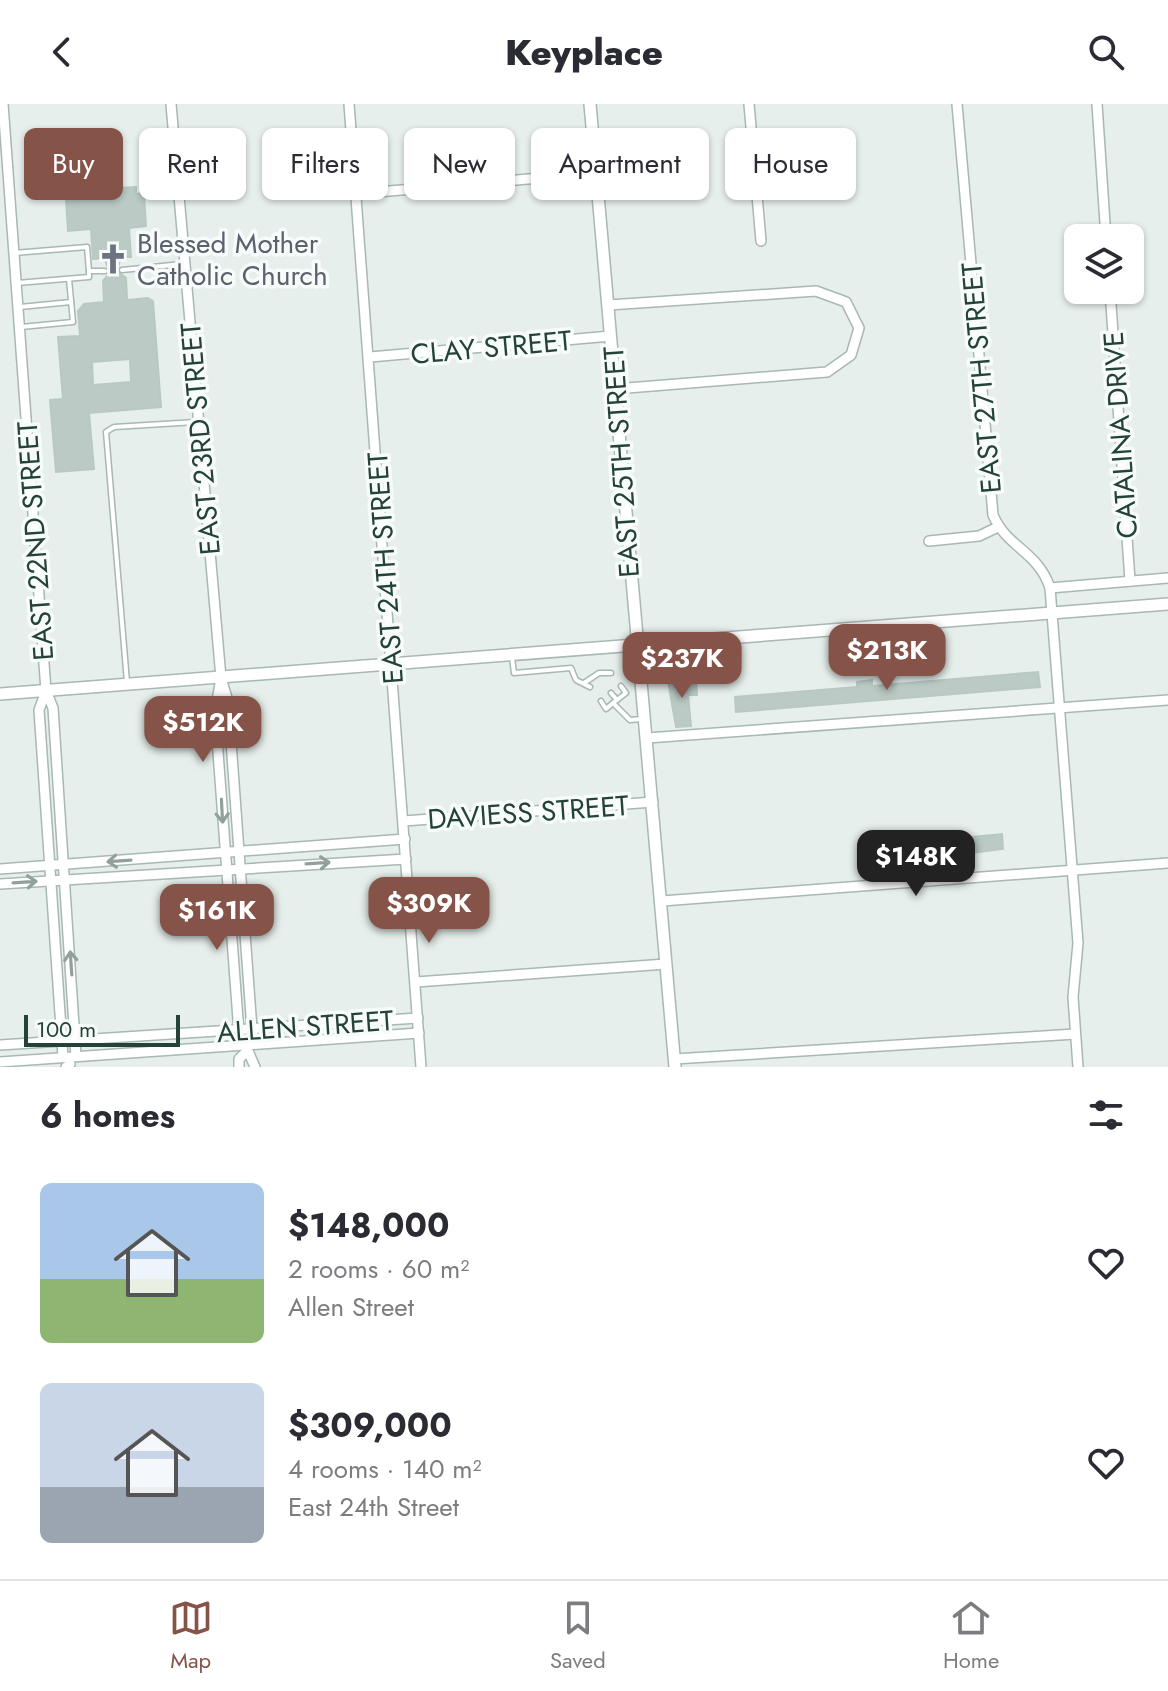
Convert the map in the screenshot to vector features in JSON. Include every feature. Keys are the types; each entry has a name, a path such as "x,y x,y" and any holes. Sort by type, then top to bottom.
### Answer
{"street":[{"name":"EAST 22ND STREET","path":"3,104 46,691 53,708 65,879 76,1041 70,1061"},
{"name":"EAST 23RD STREET","path":"171,104 221,678 228,701 251,1030 246,1046"},
{"name":"EAST 24TH STREET","path":"349,104 351,128"},
{"name":"EAST 25TH STREET","path":"590,104 592,128"},
{"path":"749,104 761,241"},
{"name":"EAST 27TH STREET","path":"957,104 989,485 998,527 1038,562 1050,588 1078,943 1075,1034 1078,1067"},
{"path":"1097,104 1105,224"},
{"path":"388,191 531,179"},
{"name":"EAST 24TH STREET","path":"356,200 370,357 421,1067"},
{"name":"EAST 25TH STREET","path":"599,200 675,1063"},
{"path":"609,305 816,291 846,302 859,328 851,355 827,372 615,389"},
{"name":"CATALINA DRIVE","path":"1111,304 1130,581"},
{"name":"CLAY STREET","path":"370,357 611,336"},
{"path":"929,541 979,536 998,527"},
{"path":"1050,588 1168,578"},
{"path":"0,694 1168,604"},
{"name":"EAST 23RD STREET","path":"221,678 215,712 225,870 238,1031 246,1046"},
{"name":"EAST 22ND STREET","path":"46,691 39,710 49,866 61,1041 70,1061"},
{"path":"647,738 1168,700"},
{"name":"DAVIESS STREET","path":"404,821 653,802"},
{"name":"DAVIESS STREET","path":"0,869 405,839"},
{"path":"0,884 406,859"},
{"path":"662,901 1168,863"},
{"name":"ALLEN STREET","path":"416,982 666,964"},
{"name":"ALLEN STREET","path":"0,1045 418,1018"},
{"name":"ALLEN STREET","path":"0,1062 70,1061 419,1033"},
{"path":"675,1063 1075,1034"},
{"path":"239,1067 239,1059 246,1046"},
{"path":"246,1046 255,1067"}],"lane":[{"path":"14,253 87,247 89,271 89,277 16,284"},
{"path":"122,270 185,264"},
{"path":"89,271 105,271"},
{"path":"19,328 73,322 69,279"},
{"path":"18,307 71,302"},
{"path":"127,685 106,432 114,427 198,422"},
{"path":"512,656 514,673 571,668 576,680 590,687"},
{"path":"583,684 594,677 611,673"},
{"path":"594,677 602,679"},
{"path":"601,701 606,709 626,693 621,686"},
{"path":"611,693 630,720 644,719"}],"building":[{"path":"136,187 139,200 144,200 146,226 129,228 131,257 121,257 117,271 126,278 127,300 148,298 153,301 161,407 89,413 94,469 56,472 50,400 63,399 58,337 80,336 78,311 84,304 104,302 103,281 110,272 104,258 93,259 91,229 68,231 66,200 123,200 123,188","holes":["130,359 131,382 93,385 92,362"]},
{"path":"1038,672 1040,687 736,712 735,697 857,687 857,682 872,680 872,686"},
{"path":"696,679 697,695 688,695 691,726 676,727 668,681"},
{"path":"1002,834 1003,849 964,854 962,838"}],"place":[{"name":"Blessed Mother Catholic Church","path":"113,259"}]}
